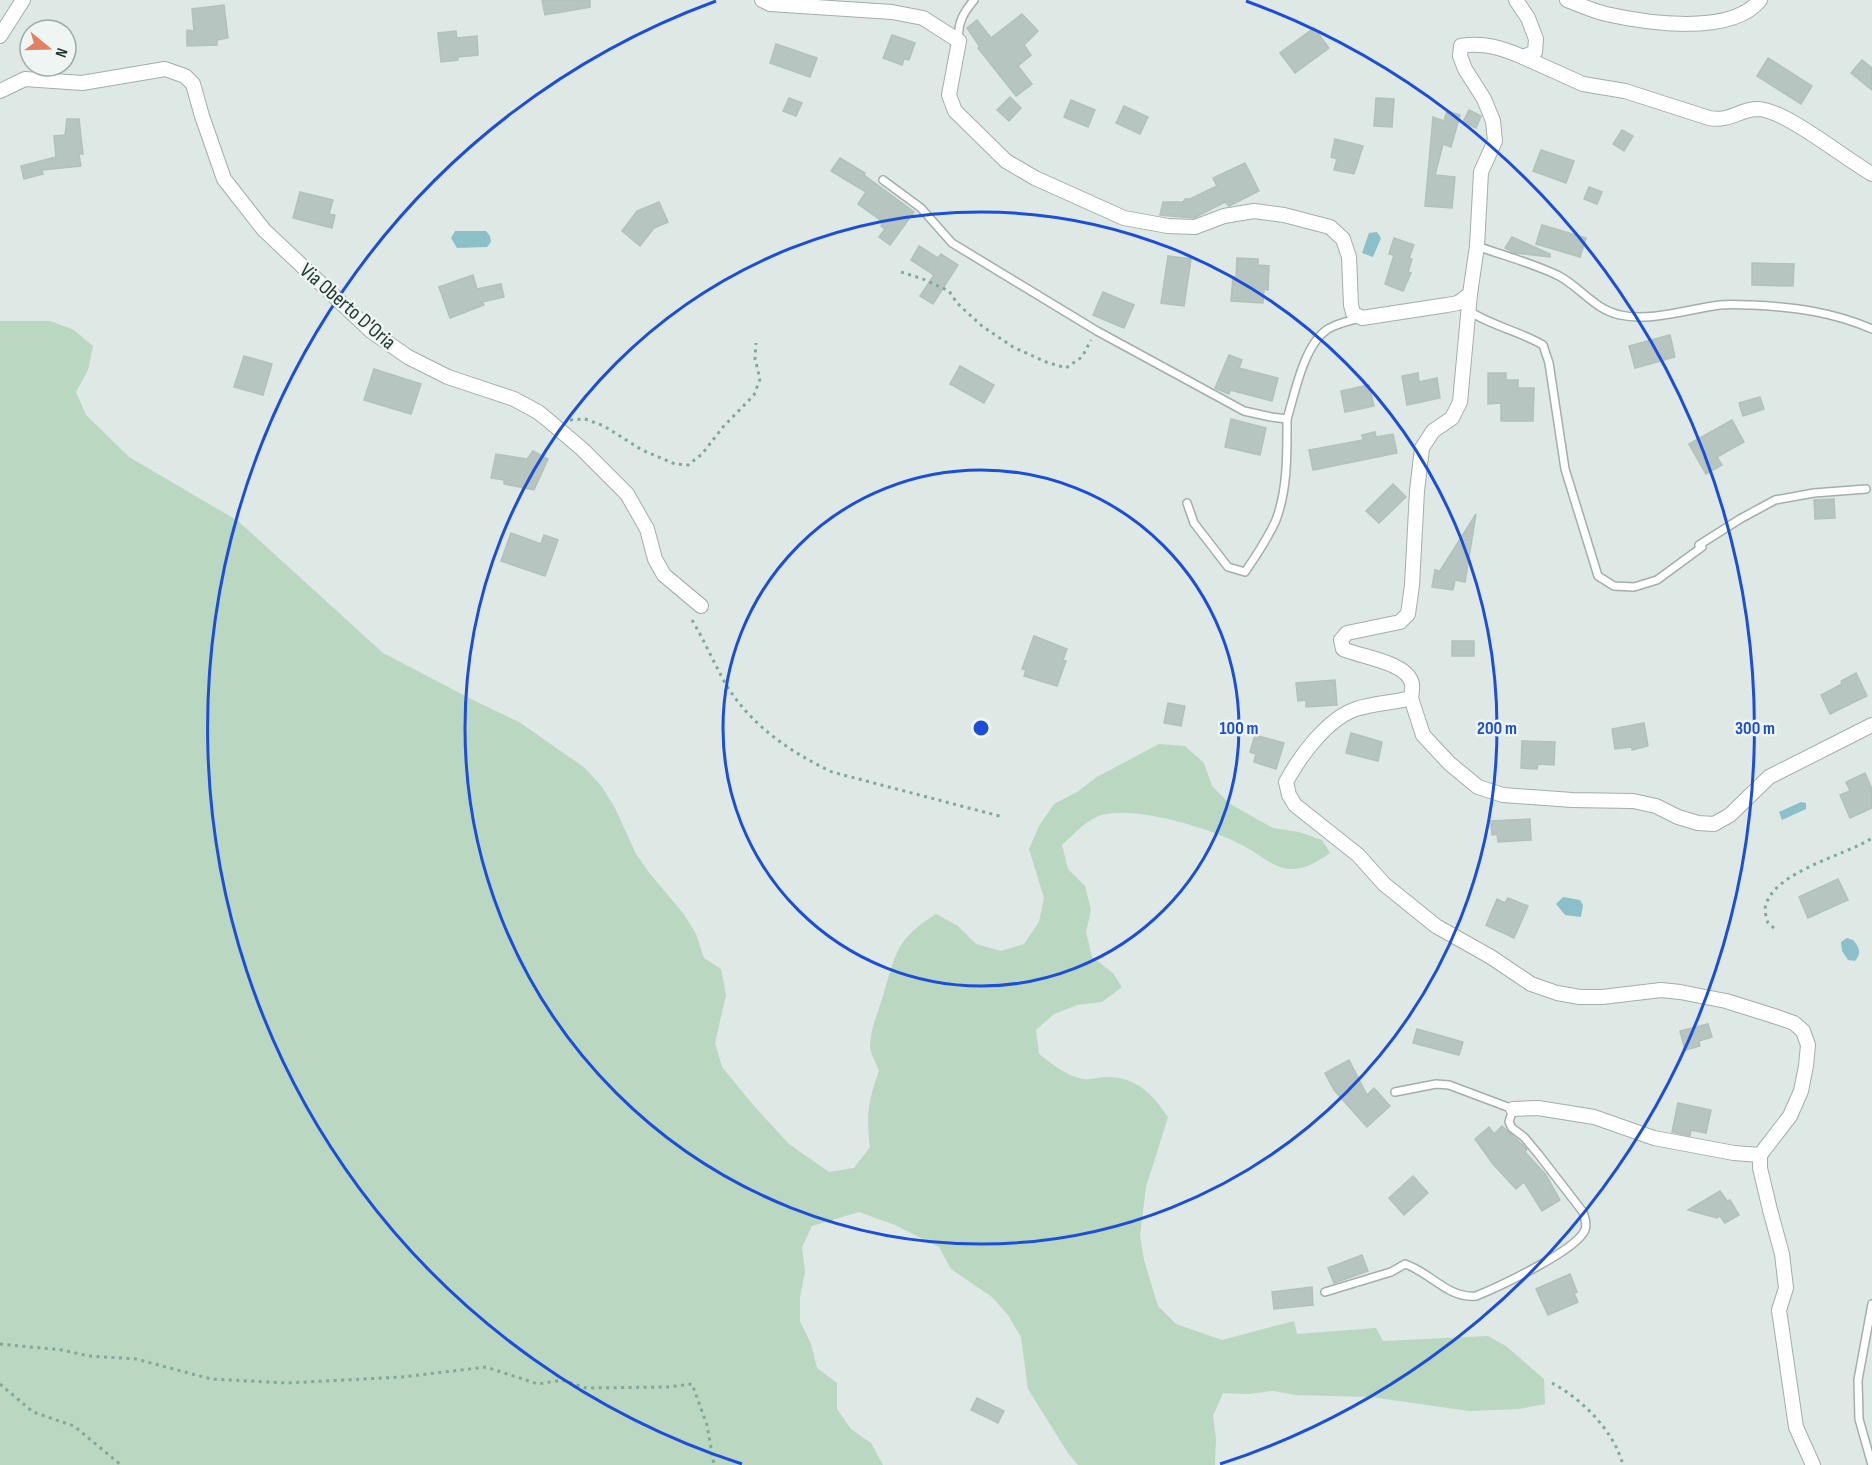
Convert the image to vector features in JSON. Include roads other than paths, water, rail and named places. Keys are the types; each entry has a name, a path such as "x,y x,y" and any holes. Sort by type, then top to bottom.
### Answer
{"street":[{"path":"0,36 23,0"},
{"path":"762,0 770,4 892,12 923,18 959,41 949,94 956,111 1006,161 1035,178 1124,218 1168,226 1195,227 1224,216 1254,212 1284,215 1330,227 1343,239 1349,257 1351,305 1353,313 1362,318 1458,303 1470,294"},
{"path":"1516,0 1528,18 1536,39 1535,52 1523,57"},
{"path":"1567,0 1604,14 1672,23 1719,22 1753,9 1760,0"},
{"path":"1872,174 1791,122 1760,109 1746,111 1729,118 1709,118 1625,91 1583,84 1502,47 1476,43 1461,46 1460,56 1465,69 1484,99 1492,121 1495,141 1481,172 1477,246 1460,402 1452,418 1433,431 1422,448 1408,614 1401,622 1347,633 1341,640 1342,649 1394,666 1406,673 1412,684 1410,698 1423,735 1449,763 1478,787 1503,795 1572,800 1633,801 1656,807 1678,817 1714,824 1730,815 1769,777 1872,725"},
{"name":"Via Oberto D'Oria","path":"0,91 25,80 82,83 165,69 185,76 193,84 224,179 264,230 371,331 408,357 448,377 514,399 538,412 582,449 627,494 647,529 655,559 664,575 701,606"},
{"path":"1410,698 1356,709 1337,719 1311,745 1286,782 1289,795 1295,805 1358,855 1384,884 1436,927 1491,957 1531,984 1557,993 1580,997 1602,997 1661,990 1680,992 1726,1002 1794,1023 1803,1031 1808,1045 1801,1091 1790,1116 1760,1155 1760,1168 1782,1254 1786,1288 1779,1310 1796,1427 1813,1465"},
{"path":"1512,1109 1538,1108 1594,1117 1653,1138 1734,1153 1760,1155"}],"lane":[{"path":"959,41 957,28 964,13 974,0"},
{"path":"883,180 921,208 952,243 1097,331 1245,411 1287,419"},
{"path":"1477,246 1561,277 1599,307 1619,315 1642,317 1722,304 1775,306 1818,311 1848,319 1872,329"},
{"path":"1469,311 1482,319 1527,336 1543,345 1550,363 1565,469 1574,502 1598,576 1614,586 1634,587 1657,580 1702,547 1699,545 1775,500 1814,493 1866,489"},
{"path":"1187,503 1194,523 1228,567 1245,572 1276,519 1287,472 1287,419 1305,362 1315,342 1326,329 1341,322 1362,318"},
{"path":"1325,1292 1391,1272 1405,1264 1414,1266 1455,1293 1465,1297 1476,1296 1553,1257 1578,1240 1584,1232 1586,1224 1583,1212 1524,1137 1512,1128 1509,1122 1512,1109 1449,1085 1436,1084 1395,1092"},
{"path":"1872,1304 1858,1380 1859,1419 1872,1465"}],"water":[{"path":"455,231 486,231 491,242 487,247 457,248 451,238"},
{"path":"1377,232 1381,238 1373,257 1362,253 1369,233"},
{"path":"1801,802 1806,803 1806,809 1782,820 1779,812"},
{"path":"1563,897 1580,900 1583,905 1581,917 1565,915 1556,904"},
{"path":"1847,938 1853,940 1858,948 1859,953 1855,961 1848,960 1842,951 1841,942"}]}
